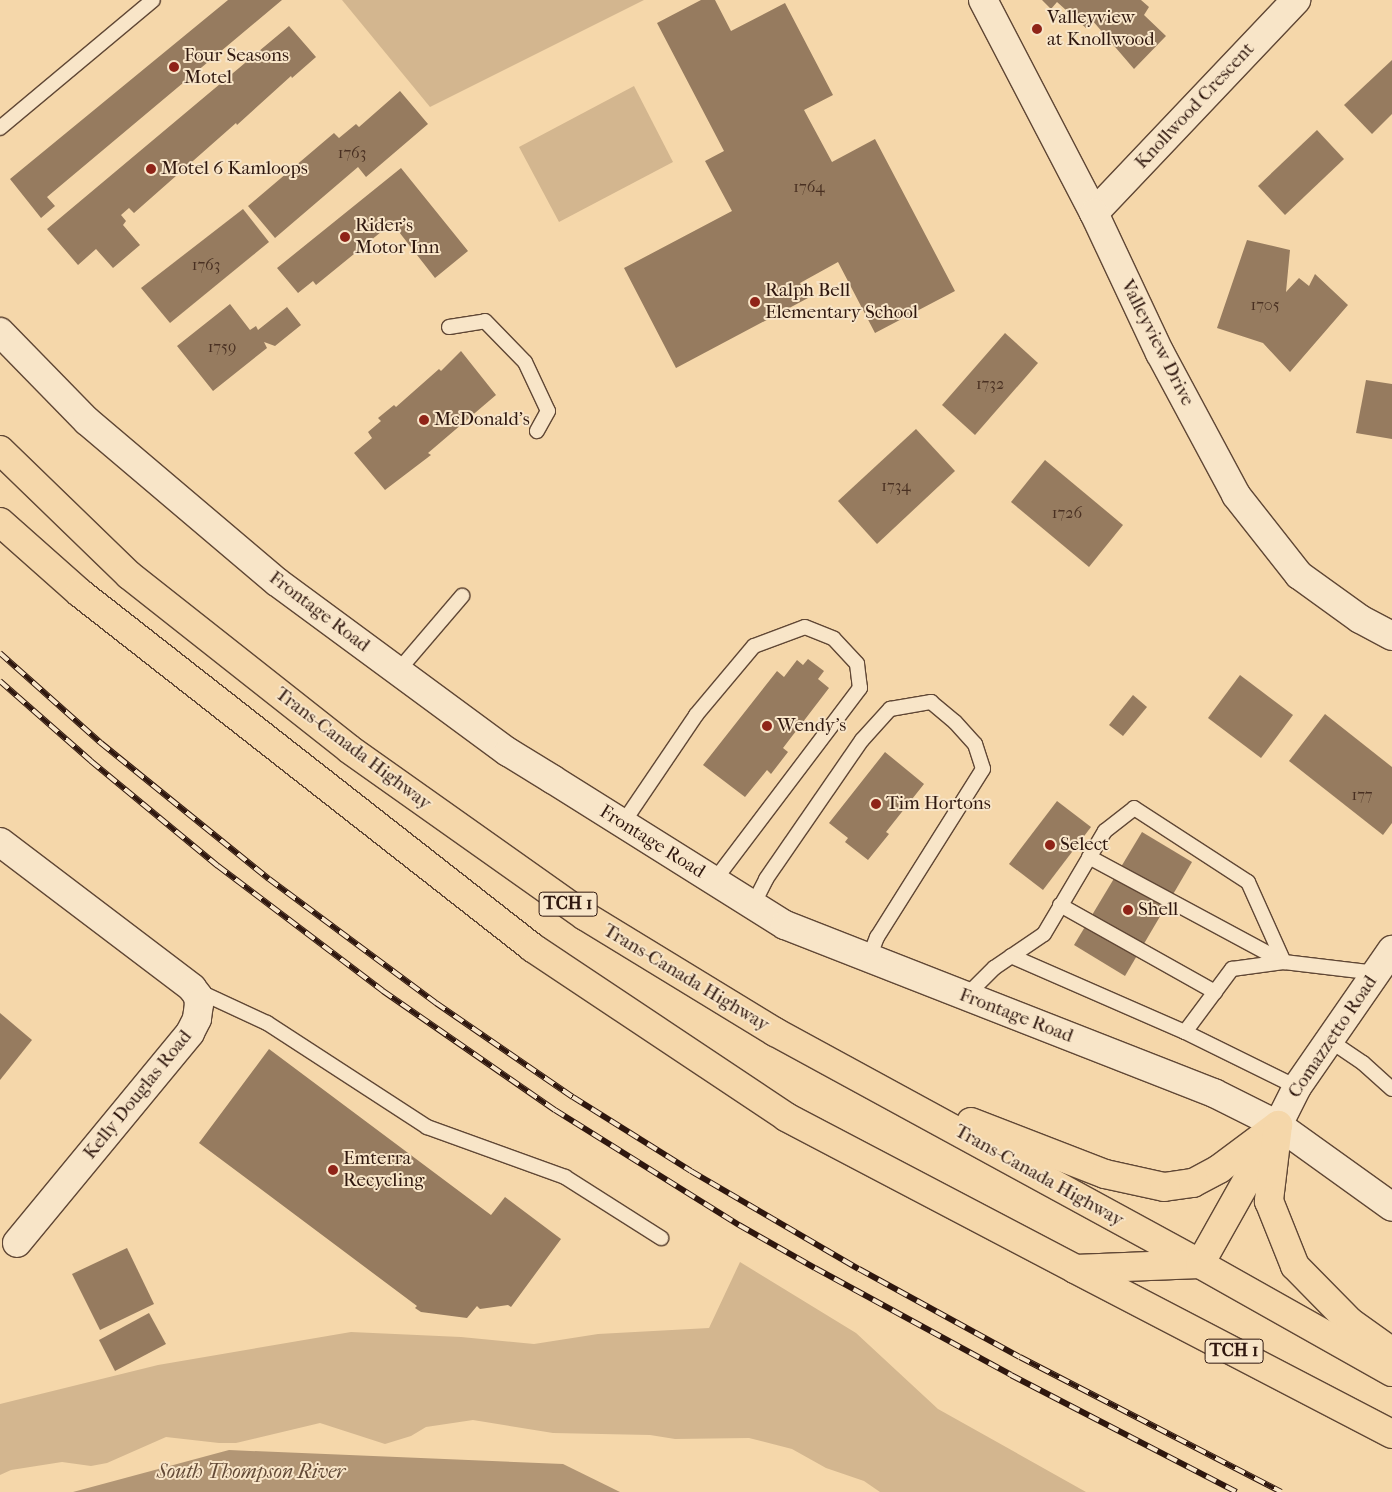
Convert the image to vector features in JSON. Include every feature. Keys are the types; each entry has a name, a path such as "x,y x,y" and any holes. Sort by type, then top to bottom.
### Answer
{"highway":[{"name":"Trans-Canada Highway","path":"0,450 129,575 349,749 585,916 775,1032 1200,1264 1392,1372"},
{"name":"TCH 1","path":"0,522 80,593 533,948 786,1117 1392,1434"},
{"path":"775,1032 989,1130 1105,1174 1164,1187 1193,1183 1219,1169 1278,1125"},
{"path":"1075,1269 1200,1264 1278,1125"},
{"path":"1278,1125 1269,1201 1295,1266 1350,1322 1392,1352"}],"street":[{"name":"Valleyview Drive","path":"983,0 1094,213 1160,353 1236,495 1299,575 1360,619 1392,636"},
{"name":"Knollwood Crescent","path":"1094,213 1296,0"},
{"name":"Frontage Road","path":"0,332 88,421 277,582 508,752 785,925 1214,1093 1278,1125 1392,1207"},
{"path":"0,842 192,988"},
{"name":"Comazzetto Road","path":"1278,1125 1297,1087 1392,950"},
{"name":"Kelly Douglas Road","path":"17,1242 190,1033 197,1019 199,1004 198,996 192,988"}],"lane":[{"path":"0,128 153,0"},
{"path":"449,327 485,320 525,362 548,411 537,431"},
{"path":"398,671 462,596"},
{"path":"623,823 696,715 754,646 805,627 834,639 857,664 860,688 714,881"},
{"path":"753,905 766,880 862,740 890,708 931,702 955,722 975,744 983,769 877,936 869,958"},
{"path":"966,996 994,968 1044,934 1105,831 1134,808 1248,882 1284,962"},
{"path":"1089,858 1284,962"},
{"path":"1060,905 1215,992"},
{"path":"1011,956 1185,1032 1297,1087"},
{"path":"1185,1032 1232,969 1284,962 1376,973"},
{"path":"192,988 267,1023 427,1127 565,1177 661,1238"},
{"path":"1329,1040 1364,1063 1392,1089"}],"shaded area":[{"path":"342,0 644,0 430,107"},
{"path":"634,86 673,162 559,222 519,147"},
{"path":"740,1262 856,1333 938,1409 1086,1492 880,1492 864,1481 826,1468 792,1449 749,1438 675,1439 650,1435 553,1433 473,1420 426,1427 411,1436 385,1444 320,1423 236,1443 166,1437 107,1463 91,1466 62,1462 11,1470 0,1475 0,1404 158,1365 351,1332 461,1337 534,1344 598,1334 709,1328"}],"water":[{"name":"South Thompson River","path":"229,1450 563,1464 620,1492 73,1492"}],"building":[{"name":"Four Seasons Motel","path":"228,0 282,0 47,197 55,206 41,218 10,179"},
{"name":"Ralph Bell Elementary School","path":"701,0 715,0 731,31 785,3 833,95 804,110 832,162 875,139 955,291 875,333 838,262 800,283 808,298 676,368 624,268 732,211 705,161 724,151 657,23"},
{"path":"1042,0 1141,0 1149,7 1144,15 1166,36 1134,69 1092,20 1086,28 1057,2 1051,9"},
{"name":"Motel 6 Kamloops","path":"289,26 316,57 292,78 291,76 237,125 236,123 134,213 129,208 121,215 126,221 123,225 140,245 113,268 96,249 78,265 47,229"},
{"path":"1392,60 1392,114 1372,134 1344,105"},
{"name":"Motel 6 Kamloops","path":"400,91 428,124 366,177 358,167 275,238 248,206 334,133 339,138 356,124 359,127"},
{"path":"1317,130 1344,159 1285,215 1258,186"},
{"name":"Rider's Motor Inn","path":"401,168 468,251 435,278 392,223 316,285 313,281 298,293 277,268"},
{"name":"Motel 6 Kamloops","path":"243,209 269,242 170,323 141,288"},
{"path":"1247,240 1290,250 1286,292 1299,278 1309,286 1315,274 1348,305 1290,372 1263,343 1217,328"},
{"path":"230,304 250,330 256,326 258,330 287,307 301,325 275,346 264,342 267,348 213,391 177,346"},
{"path":"1005,333 1038,363 975,435 942,405"},
{"name":"McDonald's","path":"461,351 496,395 428,453 431,455 385,490 354,453 372,438 368,432 381,421 378,418 394,405 396,407 439,369 441,371"},
{"path":"1366,380 1392,384 1392,439 1356,433"},
{"path":"916,429 955,471 877,544 838,501"},
{"path":"1045,460 1123,525 1089,567 1011,502"},
{"name":"Wendy's","path":"808,659 824,671 818,679 829,688 783,748 788,752 771,774 767,770 745,797 703,765 777,671 784,677 797,660 803,665"},
{"path":"1240,675 1293,715 1261,758 1208,718"},
{"path":"1133,695 1147,707 1123,736 1109,725"},
{"path":"1325,714 1392,767 1392,823 1383,835 1289,761"},
{"name":"Tim Hortons","path":"885,752 924,784 886,832 889,834 868,860 845,842 848,838 829,823"},
{"name":"Select","path":"1057,801 1091,827 1043,890 1009,864"},
{"path":"1142,832 1192,862 1125,976 1074,945"},
{"path":"0,1013 32,1040 0,1080"},
{"name":"Emterra Recycling","path":"269,1049 491,1215 505,1197 561,1239 511,1307 508,1305 480,1309 477,1306 467,1318 421,1312 415,1308 417,1306 199,1143"},
{"path":"127,1248 154,1304 100,1330 72,1274"},
{"path":"149,1313 166,1344 115,1371 99,1340"}],"railway":[{"path":"0,653 101,743 269,879 436,1003 573,1097 691,1171 859,1269 1020,1357 1281,1492"},
{"path":"0,681 91,761 218,866 383,991 555,1110 739,1225 815,1268 1011,1375 1237,1492"}],"place":[{"name":"Valleyview at Knollwood","path":"1037,29"},
{"name":"Four Seasons Motel","path":"174,67"},
{"name":"Motel 6 Kamloops","path":"151,169"},
{"name":"Rider's Motor Inn","path":"345,237"},
{"name":"Ralph Bell Elementary School","path":"755,302"},
{"name":"McDonald's","path":"424,420"},
{"name":"Wendy's","path":"767,726"},
{"name":"Tim Hortons","path":"876,804"},
{"name":"Select","path":"1050,845"},
{"name":"Shell","path":"1128,910"},
{"name":"Emterra Recycling","path":"333,1170"}]}
